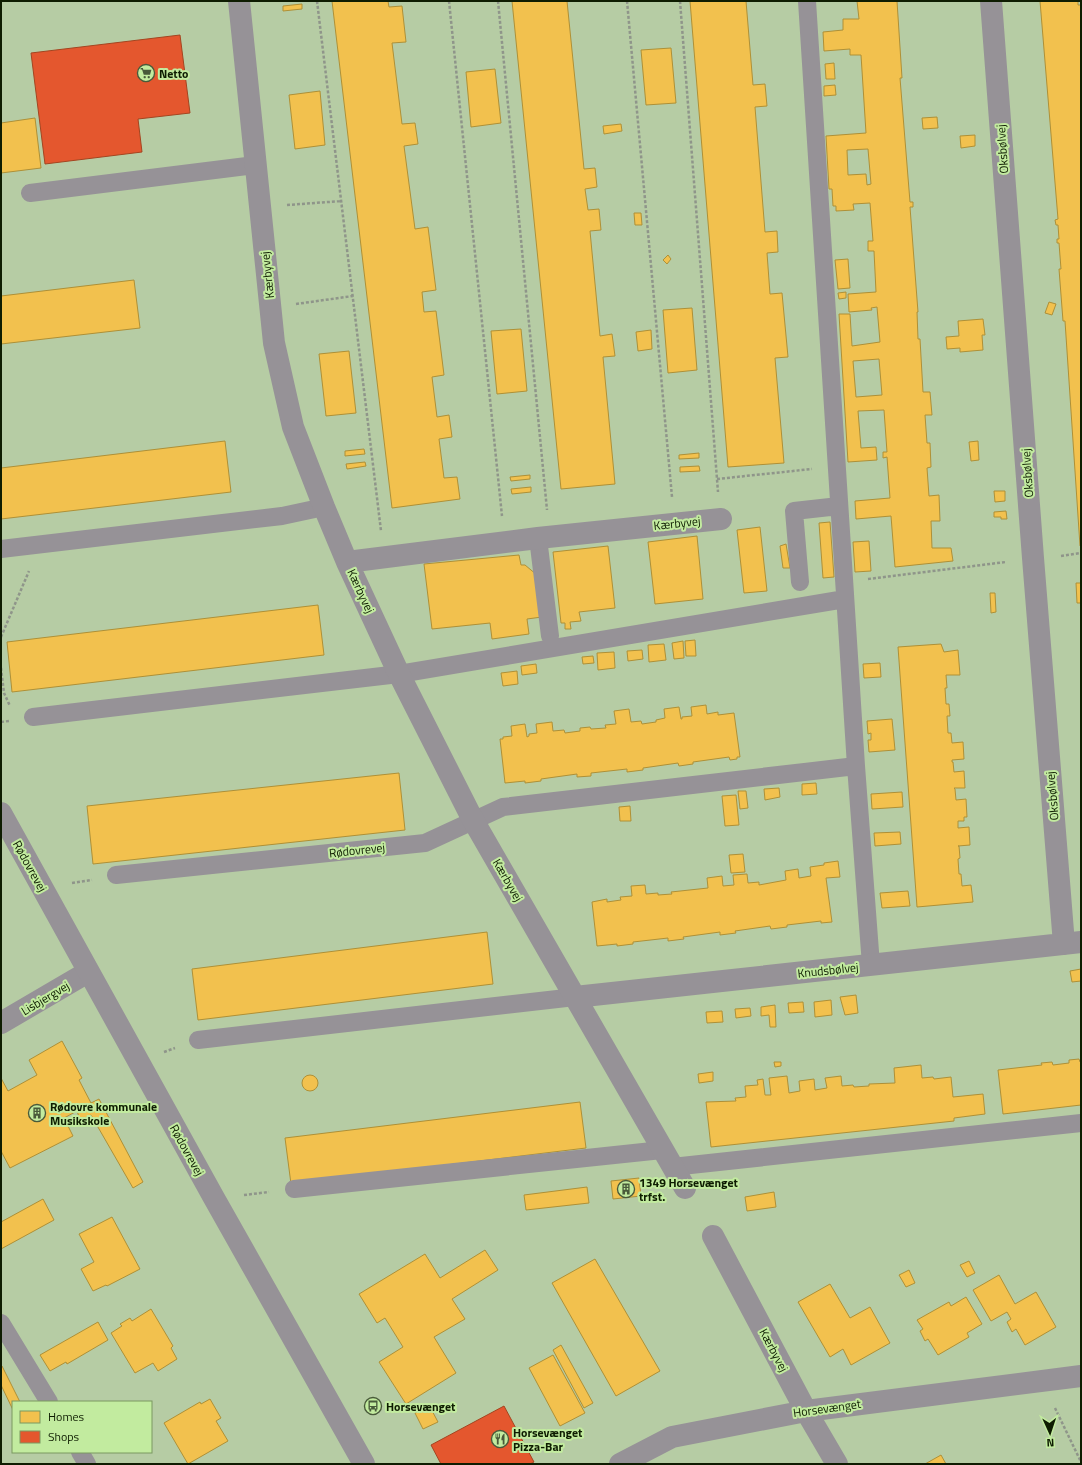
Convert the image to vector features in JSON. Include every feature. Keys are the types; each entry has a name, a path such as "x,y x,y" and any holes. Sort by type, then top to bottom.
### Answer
{"street":[{"name":"Kærbyvej","path":"238,1 274,343 293,426 347,562 399,674 473,820 685,1188"},
{"name":"Oksbølvej","path":"991,1 1033,558 1073,943"},
{"name":"Kærbyvej","path":"347,562 505,541 721,519"},
{"name":"Rødovrevej","path":"1,813 138,1062 364,1464"},
{"name":"Knudsbølvej","path":"575,997 1073,943"},
{"name":"Lisbjergvej","path":"1,1023 88,972"},
{"name":"Kærbyvej","path":"713,1236 806,1410 837,1464"},
{"name":"Horsevænget","path":"620,1464 672,1437 806,1410 1081,1376"}],"lane":[{"path":"807,1 856,766 871,965"},
{"path":"30,193 255,165"},
{"path":"800,582 794,511 839,506"},
{"path":"1,549 282,516 324,507"},
{"path":"544,537 550,636"},
{"path":"33,717 399,674 845,591"},
{"name":"Rødovrevej","path":"116,875 425,843 503,807 856,766"},
{"path":"198,1040 575,997"},
{"path":"294,1189 1081,1123"},
{"path":"1,1323 48,1401"},
{"path":"81,1453 87,1464"}],"path":[{"path":"317,1 384,556"},
{"path":"449,1 505,541"},
{"path":"498,1 544,537"},
{"path":"627,1 674,524"},
{"path":"680,1 721,519"},
{"path":"260,208 342,201"},
{"path":"270,307 353,296"},
{"path":"717,479 837,466"},
{"path":"1,637 40,544"},
{"path":"845,591 1033,558 1081,553"},
{"path":"1,668 4,693 13,713"},
{"path":"42,888 116,875"},
{"path":"138,1062 198,1040"},
{"path":"214,1198 294,1189"},
{"path":"1042,1380 1081,1462"}],"building: Homes":[{"path":"332,1 388,1 389,7 402,6 406,42 392,43 402,124 415,123 418,144 404,146 415,229 428,227 436,290 422,292 424,312 436,311 444,375 432,377 437,417 449,415 452,437 439,439 444,478 457,477 460,499 392,508"},
{"path":"512,1 567,1 584,169 595,168 597,187 585,189 588,210 599,209 601,230 590,231 600,336 612,334 615,356 603,357 615,484 561,489"},
{"path":"690,1 746,1 753,85 765,84 767,106 755,107 765,232 777,231 778,252 767,253 770,294 782,293 788,357 775,358 784,463 728,467"},
{"path":"857,1 897,1 902,78 900,78 910,202 913,202 913,207 910,207 918,312 918,339 920,339 923,392 930,392 932,415 925,415 927,443 930,443 931,467 927,468 929,496 939,495 940,521 931,521 932,548 951,548 953,561 895,567 891,516 856,519 855,501 890,498 887,457 883,458 883,452 887,452 884,410 858,411 861,448 876,447 877,460 848,462 839,314 850,314 852,346 880,342 877,307 871,308 872,310 849,312 848,294 876,292 874,251 868,251 868,241 873,241 870,203 853,204 854,210 836,211 836,206 833,206 832,189 829,189 826,136 866,133 861,55 850,55 850,49 824,51 823,32 843,30 843,19 859,19","holes":["868,149 871,184 867,185 866,174 848,175 847,150","879,359 882,395 856,397 853,361"]},
{"path":"1040,1 1078,1 1078,5 1081,5 1080,546 1065,321 1063,321 1059,269 1061,269 1059,243 1057,243 1057,239 1059,239 1058,225 1056,225 1055,220 1058,219"},
{"path":"302,4 302,9 283,11 283,6"},
{"path":"671,48 676,103 646,105 641,50"},
{"path":"834,63 835,79 826,79 825,64"},
{"path":"495,69 501,123 471,127 466,72"},
{"path":"835,85 836,95 824,96 824,86"},
{"path":"320,91 325,145 295,149 289,95"},
{"path":"937,117 938,128 923,129 922,118"},
{"path":"35,118 41,168 1,173 1,123"},
{"path":"621,124 622,131 604,134 603,126"},
{"path":"975,135 975,146 961,148 960,136"},
{"path":"634,213 641,213 642,225 635,225"},
{"path":"668,255 671,259 667,264 663,260"},
{"path":"848,259 850,288 838,289 835,260"},
{"path":"134,280 140,328 1,344 1,296"},
{"path":"846,292 846,298 839,299 838,293"},
{"path":"1049,302 1056,304 1052,315 1045,313"},
{"path":"692,308 697,370 668,373 663,310"},
{"path":"983,319 985,335 982,335 983,350 960,352 960,348 947,349 946,337 959,336 958,321"},
{"path":"521,329 527,391 497,394 491,331"},
{"path":"651,330 652,349 638,351 636,332"},
{"path":"349,351 356,413 326,416 319,354"},
{"path":"225,441 231,492 1,519 1,468"},
{"path":"978,441 979,460 971,461 969,442"},
{"path":"364,449 365,454 345,456 345,451"},
{"path":"699,453 699,458 679,459 679,455"},
{"path":"365,462 366,466 347,469 346,464"},
{"path":"699,466 700,471 680,472 680,467"},
{"path":"530,475 530,479 511,481 510,477"},
{"path":"531,487 531,492 512,494 511,489"},
{"path":"994,491 1005,491 1005,501 995,502"},
{"path":"1006,511 1007,519 994,517 994,512"},
{"path":"830,522 834,577 823,578 819,523"},
{"path":"760,527 767,591 744,593 737,530"},
{"path":"697,536 703,599 655,604 648,542"},
{"path":"869,541 871,571 855,572 853,542"},
{"path":"786,544 790,568 783,568 780,546"},
{"path":"608,546 615,608 579,612 581,621 570,622 571,629 565,629 565,623 561,623 553,552"},
{"path":"519,555 521,565 525,565 537,575 542,617 527,619 529,634 492,639 490,623 432,629 424,564"},
{"path":"1076,583 1081,583 1081,603 1077,603"},
{"path":"990,593 995,593 996,612 991,613"},
{"path":"318,605 324,655 12,692 7,642"},
{"path":"695,640 696,656 686,656 685,641"},
{"path":"683,641 684,658 674,659 672,643"},
{"path":"664,644 666,660 649,662 648,645"},
{"path":"941,644 944,652 958,650 960,675 946,675 947,688 945,688 946,704 949,704 950,716 947,716 948,733 951,733 952,743 963,742 964,759 952,760 952,762 954,772 964,771 965,788 954,788 956,800 966,799 967,817 964,817 964,821 958,821 958,828 969,827 970,845 958,846 960,858 958,859 959,874 961,874 962,886 971,885 973,902 917,907 898,647"},
{"path":"642,650 643,659 628,661 627,651"},
{"path":"614,652 615,668 598,670 597,653"},
{"path":"593,656 594,663 583,664 582,657"},
{"path":"880,663 881,677 864,678 863,664"},
{"path":"536,664 537,673 522,675 521,666"},
{"path":"517,671 518,684 503,686 501,673"},
{"path":"706,705 707,714 718,712 718,715 734,713 740,757 737,757 737,759 730,760 729,757 693,762 693,764 679,766 678,763 627,772 627,769 591,773 591,776 577,777 577,774 541,779 541,781 525,783 525,781 505,783 500,739 503,739 503,737 512,736 511,726 525,724 527,737 529,734 537,733 536,724 552,722 553,731 564,730 565,733 580,731 580,728 606,728 605,725 616,724 614,711 629,709 631,722 641,721 642,724 656,722 656,720 665,718 664,709 679,707 682,719 682,717 692,716 691,707"},
{"path":"892,719 895,750 869,752 868,740 871,740 871,733 868,734 867,721"},
{"path":"399,773 405,830 93,864 87,806"},
{"path":"816,783 817,794 802,795 802,784"},
{"path":"779,788 780,797 765,800 764,789"},
{"path":"738,791 746,791 748,808 740,809"},
{"path":"902,792 903,807 872,809 871,794"},
{"path":"736,795 739,825 725,826 722,796"},
{"path":"630,806 631,821 620,821 619,807"},
{"path":"900,832 901,844 875,846 874,833"},
{"path":"743,854 745,872 731,873 729,855"},
{"path":"838,861 840,877 826,878 832,922 821,923 821,921 787,925 787,927 771,929 770,926 735,931 736,933 720,935 720,932 683,937 684,939 668,941 668,938 633,942 633,944 617,946 617,944 597,946 592,902 607,899 607,902 621,900 620,897 632,896 631,886 645,885 646,894 672,894 671,892 708,888 707,878 722,876 723,886 734,885 733,875 747,874 748,883 759,882 759,885 786,880 785,871 798,869 799,878 811,876 810,867"},
{"path":"908,891 910,906 882,908 880,893"},
{"path":"487,932 493,984 198,1020 192,969"},
{"path":"1081,969 1081,981 1072,982 1070,971"},
{"path":"856,995 858,1013 845,1015 840,997"},
{"path":"831,1000 832,1015 815,1017 814,1002"},
{"path":"803,1002 804,1012 789,1013 788,1003"},
{"path":"775,1005 776,1027 770,1027 769,1015 761,1016 761,1007"},
{"path":"750,1008 751,1016 736,1018 735,1009"},
{"path":"722,1011 723,1022 707,1023 706,1012"},
{"name":"Rødovre kommunale Musikskole","path":"62,1041 82,1078 79,1080 91,1103 99,1099 143,1182 133,1188 91,1115 80,1120 77,1111 64,1118 73,1136 10,1168 1,1151 1,1078 8,1091 37,1075 29,1060"},
{"path":"1079,1059 1081,1062 1081,1105 1003,1114 998,1070 1042,1065 1041,1063 1052,1062 1053,1065 1069,1063 1069,1060"},
{"path":"774,1062 781,1062 781,1066 775,1067"},
{"path":"921,1065 922,1078 933,1077 934,1079 951,1077 953,1097 983,1094 985,1114 954,1118 954,1121 711,1147 706,1102 736,1101 735,1098 746,1097 745,1086 758,1085 757,1080 763,1079 765,1095 771,1095 769,1078 787,1076 789,1093 800,1091 799,1081 814,1079 815,1090 827,1088 825,1078 841,1076 842,1086 853,1085 854,1087 869,1086 869,1084 895,1083 894,1068"},
{"path":"713,1072 713,1081 699,1083 698,1074"},
{"path":"310,1075 317,1080 318,1083 313,1090 310,1091 303,1086 302,1083 307,1076"},
{"path":"580,1102 586,1148 291,1184 285,1138"},
{"name":"1349 Horsevænget trfst.","path":"639,1178 641,1196 613,1199 611,1181"},
{"path":"587,1187 589,1203 526,1210 524,1195"},
{"path":"774,1192 776,1207 747,1211 745,1197"},
{"path":"43,1199 54,1220 1,1249 1,1222"},
{"path":"112,1217 140,1269 107,1286 106,1285 93,1291 81,1269 94,1262 79,1234"},
{"path":"485,1250 498,1270 452,1299 465,1319 434,1337 456,1373 406,1404 379,1362 403,1347 385,1318 377,1323 359,1294 425,1254 440,1278"},
{"path":"595,1259 660,1371 616,1396 552,1283"},
{"path":"969,1261 975,1273 967,1277 960,1265"},
{"path":"909,1270 915,1283 906,1287 899,1275"},
{"path":"999,1275 1015,1304 1036,1292 1056,1327 1025,1345 1016,1329 1012,1332 1007,1322 1011,1319 1007,1312 991,1321 973,1290"},
{"path":"830,1284 850,1318 870,1307 890,1343 851,1365 843,1349 830,1357 798,1302"},
{"path":"966,1297 982,1324 967,1333 969,1337 938,1355 928,1339 925,1341 920,1331 923,1329 917,1320 949,1302 951,1306"},
{"path":"151,1309 173,1346 171,1348 177,1359 158,1371 153,1363 135,1373 111,1333 122,1326 120,1324 130,1318 132,1321"},
{"path":"98,1322 108,1340 67,1364 66,1362 50,1371 40,1355"},
{"path":"561,1345 593,1403 584,1408 553,1350"},
{"path":"553,1355 585,1413 560,1426 529,1368"},
{"path":"2,1366 20,1401 12,1401 12,1408 1,1385"},
{"path":"210,1399 221,1418 216,1421 228,1441 188,1464 164,1423 200,1402 201,1404"},
{"path":"429,1405 438,1422 423,1429 415,1413"},
{"path":"941,1455 946,1464 925,1464"}],"building: Shops":[{"path":"180,35 190,113 138,119 142,152 45,164 31,53"},
{"path":"504,1406 534,1462 530,1464 441,1464 431,1445"}],"place":[{"name":"Netto","path":"146,73"},
{"name":"Rødovre kommunale Musikskole","path":"37,1113"},
{"name":"1349 Horsevænget trfst.","path":"626,1189"},
{"name":"Horsevænget","path":"373,1406"},
{"name":"Horsevænget Pizza-Bar","path":"500,1439"}]}
